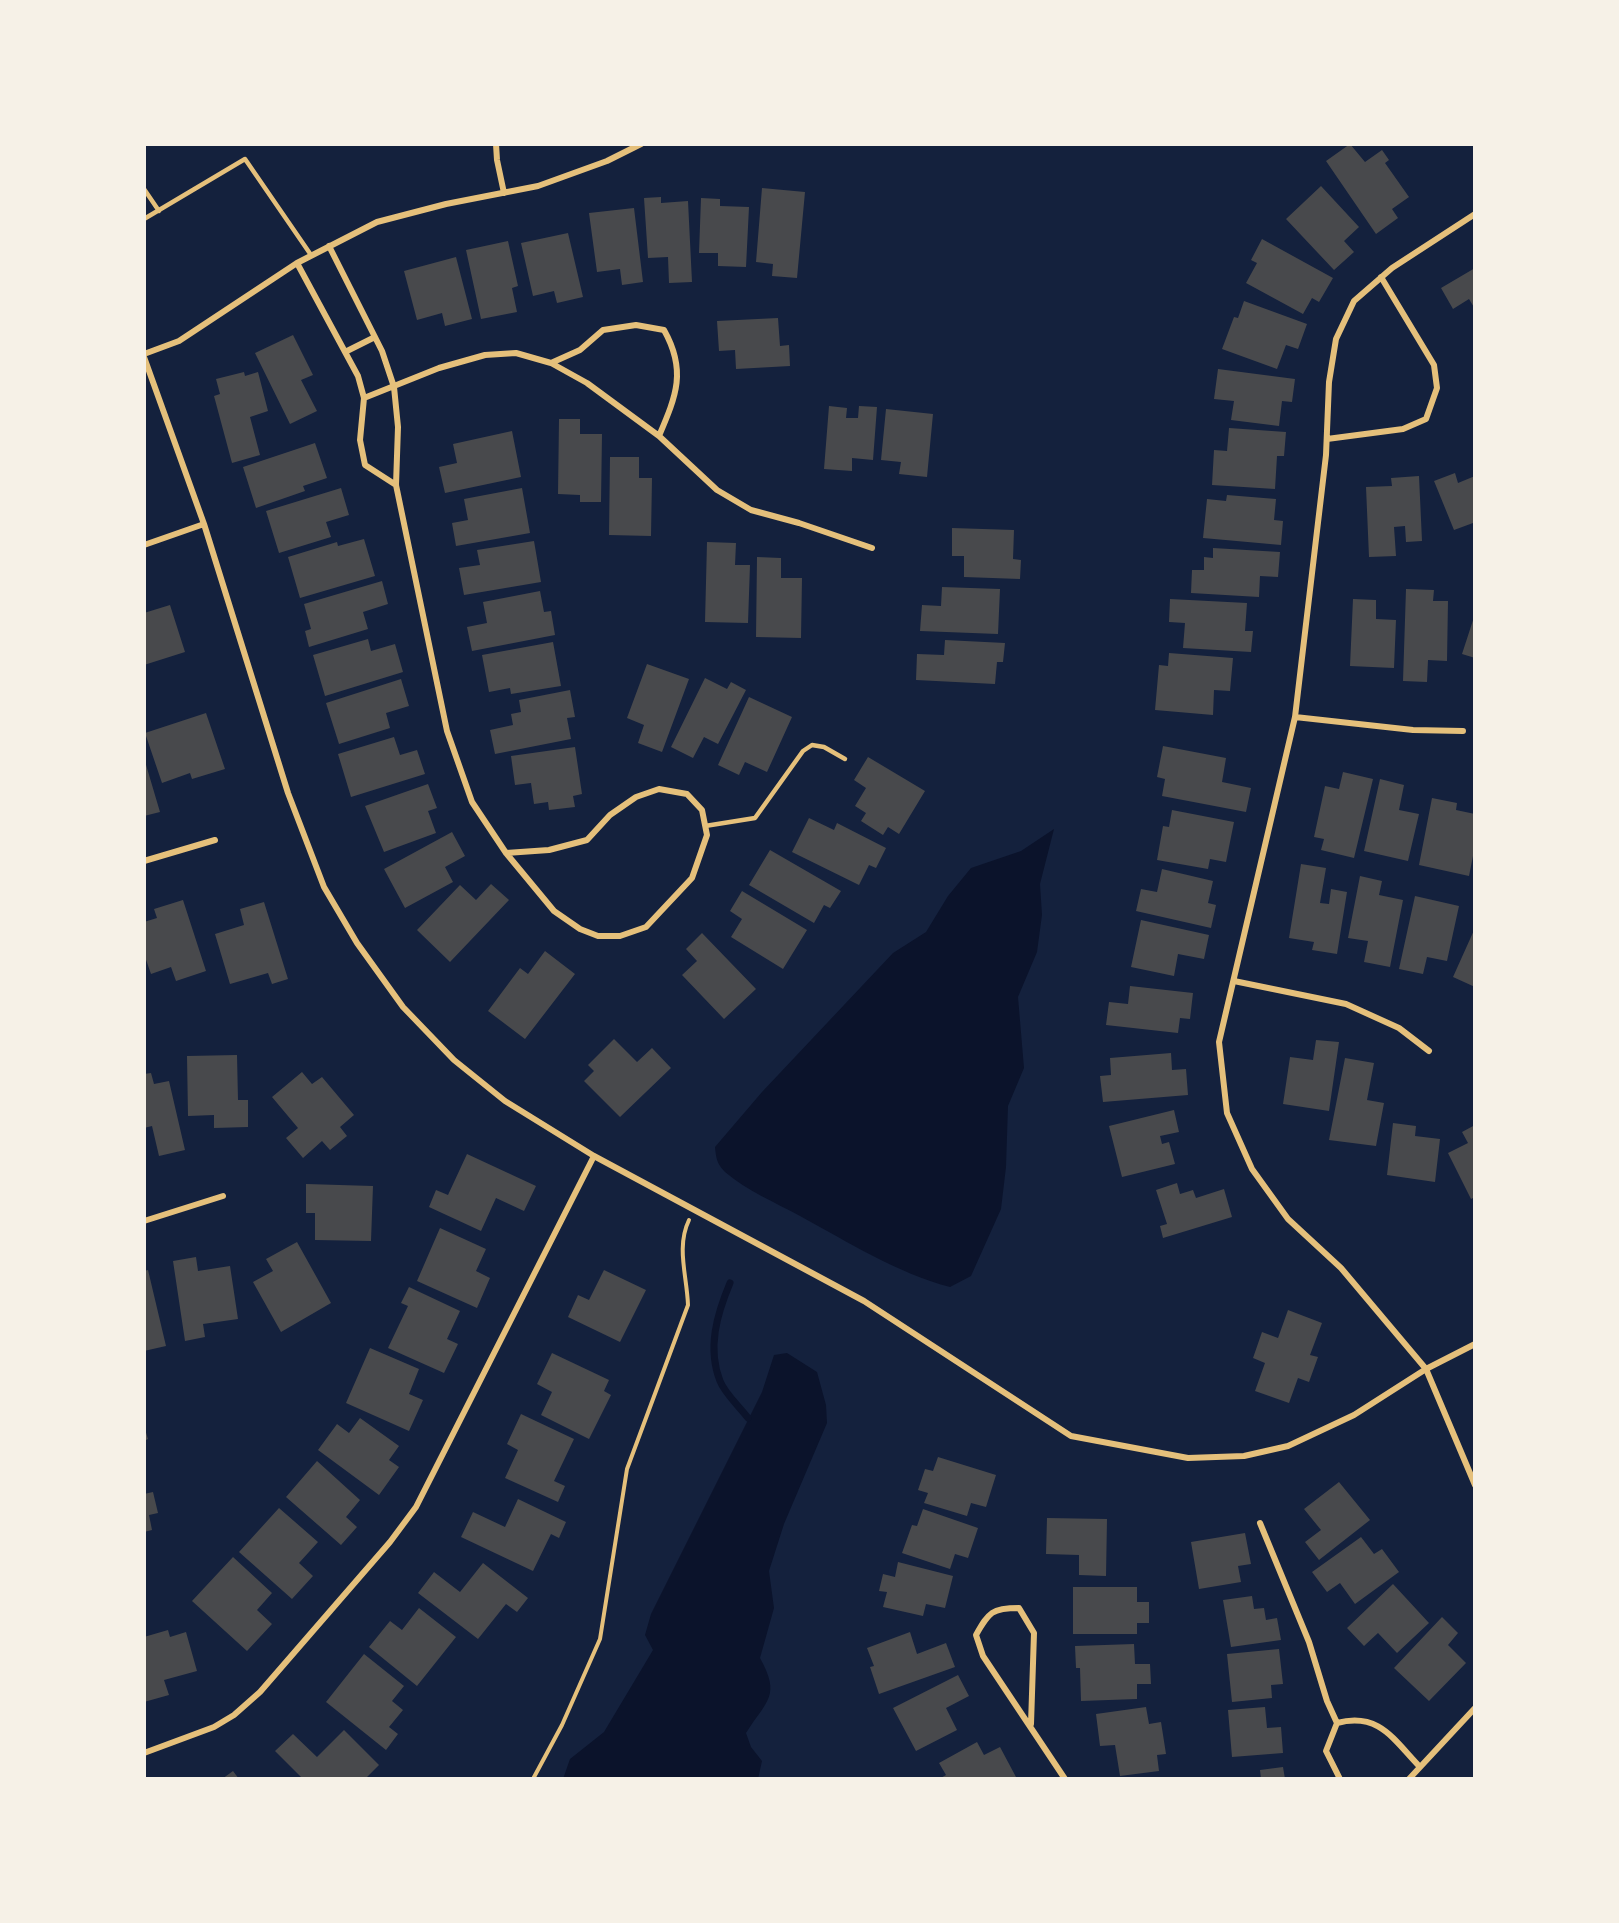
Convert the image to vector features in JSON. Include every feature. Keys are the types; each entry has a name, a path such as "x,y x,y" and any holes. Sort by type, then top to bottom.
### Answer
{"street":[{"path":"496,144 496,160 504,193"},
{"path":"641,144 607,161 538,186 377,222 297,263 179,341 144,355 204,524 288,793 324,887 357,943 403,1007 454,1060 505,1101 594,1156 864,1301 1071,1436 1188,1458 1244,1456 1288,1446 1354,1415 1425,1370 1475,1344"},
{"path":"1475,214 1381,277 1354,301 1336,339 1329,382 1327,439 1295,717 1219,1042 1227,1113 1252,1169 1288,1219 1341,1268 1425,1370 1475,1485"},
{"path":"329,246 375,337 394,387 398,427 396,484 447,731 472,802 506,853 554,911 580,929 597,936 620,936 646,927 692,878 702,855 707,835 702,810 687,794 659,789 636,797 610,815 587,840 549,850 506,853"},
{"path":"297,263 358,376 364,398 360,440 365,465 396,484"},
{"path":"1327,439 1403,429 1426,419 1437,388 1434,365 1381,277"},
{"path":"551,363 580,350 603,330 636,325 664,330 674,348 679,376 672,406 659,436"},
{"path":"345,352 375,337"},
{"path":"364,398 440,368 485,355 516,353 551,363 587,383 659,436 717,490 750,510 799,523 872,548"},
{"path":"144,545 204,524"},
{"path":"1295,717 1413,730 1463,731"},
{"path":"144,861 215,840"},
{"path":"1234,981 1347,1004 1399,1028 1429,1051"},
{"path":"144,1753 214,1727 234,1715 260,1692 390,1542 416,1507 594,1156"},
{"path":"144,1221 223,1197"},
{"path":"1260,1523 1309,1642 1327,1701 1337,1723 1326,1751 1340,1779"},
{"path":"1031,1724 1034,1633 1019,1608 1002,1608 988,1614 976,1635 983,1656 1031,1724 1065,1779"},
{"path":"1409,1779 1475,1708"},
{"path":"1337,1723 1355,1718 1378,1724 1420,1767"}],"lane":[{"path":"144,219 245,159 311,255"},
{"path":"144,189 159,211"},
{"path":"705,826 755,818 802,751 812,745 824,747 845,759"}],"path":[{"path":"532,1779 562,1725 600,1639 627,1469 688,1305 688,1278 681,1247 684,1232 694,1210"}],"water":[{"path":"1054,829 1040,884 1042,915 1037,952 1018,997 1024,1068 1008,1106 1006,1167 1001,1209 971,1276 950,1287 911,1274 761,1196 725,1172 717,1161 715,1147 762,1092 893,953 926,932 948,896 971,868 1021,851"},
{"path":"787,1353 817,1372 826,1405 827,1423 784,1524 769,1571 774,1608 760,1658 770,1681 770,1690 765,1705 746,1733 751,1747 762,1761 758,1779 563,1779 570,1759 604,1732 653,1650 645,1635 651,1614 762,1392 774,1355"}],"building":[{"path":"1350,144 1365,162 1382,150 1389,160 1385,163 1409,197 1392,209 1398,218 1376,234 1326,161"},
{"path":"1321,186 1359,227 1344,241 1354,252 1334,270 1286,219"},
{"path":"762,188 805,192 797,278 772,276 773,264 756,262"},
{"path":"661,197 661,203 688,201 692,282 669,283 668,257 648,258 644,198"},
{"path":"701,198 720,199 720,206 749,207 746,267 718,266 718,253 699,253"},
{"path":"634,208 643,282 622,285 620,269 597,272 589,213"},
{"path":"568,233 583,297 557,303 554,291 533,296 521,243"},
{"path":"1262,239 1333,278 1319,302 1312,298 1303,314 1246,283 1257,263 1251,260"},
{"path":"508,241 518,286 512,288 517,312 481,319 466,250"},
{"path":"456,257 472,319 445,326 442,313 417,320 404,271"},
{"path":"1475,268 1475,309 1469,299 1453,309 1441,288"},
{"path":"1244,301 1307,324 1298,349 1286,345 1277,369 1222,349 1234,317 1238,318"},
{"path":"778,318 780,346 789,345 790,366 736,369 735,350 719,351 717,321"},
{"path":"293,335 313,375 301,380 317,411 290,424 255,353"},
{"path":"1218,369 1295,379 1292,402 1282,401 1279,426 1231,420 1234,401 1214,399"},
{"path":"244,372 245,376 258,372 268,411 250,417 260,455 232,463 214,396 220,394 216,379"},
{"path":"829,406 847,408 846,418 858,418 859,406 877,407 873,460 852,458 852,471 824,469"},
{"path":"886,409 933,414 927,477 899,474 901,462 881,460"},
{"path":"559,419 580,419 580,434 602,434 601,502 580,502 580,495 558,494"},
{"path":"1229,428 1286,432 1284,456 1277,456 1275,489 1212,485 1214,450 1227,451"},
{"path":"512,431 521,477 445,493 439,467 457,463 453,444"},
{"path":"315,443 327,478 303,486 305,491 256,508 243,467"},
{"path":"610,457 639,457 639,478 652,478 651,536 609,535"},
{"path":"1455,473 1458,483 1475,476 1475,528 1473,523 1454,530 1434,481"},
{"path":"1419,476 1422,541 1406,542 1405,526 1394,527 1396,556 1369,557 1366,487 1392,486 1391,478"},
{"path":"341,488 349,515 326,522 331,537 279,553 266,511"},
{"path":"522,488 530,533 456,546 452,523 468,520 464,499"},
{"path":"1227,495 1276,499 1274,520 1283,521 1281,545 1203,538 1207,499 1226,501"},
{"path":"952,528 1014,530 1013,559 1021,560 1020,579 964,577 964,556 952,556"},
{"path":"364,539 375,576 300,598 288,557 337,542 338,546"},
{"path":"534,541 541,582 464,595 459,568 480,565 477,550"},
{"path":"707,542 736,543 735,565 750,565 748,623 705,622"},
{"path":"1213,548 1280,552 1278,577 1260,576 1259,597 1191,593 1192,570 1204,570 1204,557 1213,558"},
{"path":"757,557 781,558 781,578 802,578 801,638 756,637"},
{"path":"382,581 388,604 363,612 368,629 309,647 305,631 311,629 304,604"},
{"path":"942,587 1000,589 998,634 920,631 922,605 941,606"},
{"path":"1406,589 1434,590 1433,601 1448,601 1447,661 1428,660 1427,682 1403,681"},
{"path":"540,591 544,612 551,611 555,635 472,651 467,627 487,623 483,602"},
{"path":"1170,599 1247,603 1245,631 1253,631 1251,652 1183,648 1185,623 1169,622"},
{"path":"1353,599 1376,600 1376,619 1396,620 1394,668 1350,666"},
{"path":"170,605 185,652 144,665 144,613"},
{"path":"1475,614 1475,658 1462,654"},
{"path":"368,639 371,651 395,644 403,672 325,696 313,655"},
{"path":"945,640 1005,643 1003,662 997,662 995,684 916,680 917,654 944,655"},
{"path":"553,642 561,686 511,694 510,688 489,692 482,655"},
{"path":"1169,653 1233,658 1230,691 1214,690 1213,715 1155,710 1159,665 1168,666"},
{"path":"647,664 689,679 662,752 638,743 644,725 627,718"},
{"path":"705,678 727,689 731,682 746,690 718,744 704,737 693,758 671,747"},
{"path":"401,679 409,706 386,713 390,728 339,744 326,703"},
{"path":"570,690 575,717 567,718 571,739 495,754 490,730 513,725 511,714 521,712 519,700"},
{"path":"749,697 792,717 767,772 745,762 739,775 718,765"},
{"path":"206,713 225,769 192,779 190,773 162,783 145,733"},
{"path":"394,737 400,755 417,750 425,774 351,797 338,754"},
{"path":"1163,746 1226,758 1222,782 1251,788 1246,812 1162,796 1165,779 1157,777"},
{"path":"575,747 582,794 573,796 575,807 549,810 548,802 534,804 531,783 515,785 511,756"},
{"path":"868,757 925,791 899,834 888,827 883,835 861,821 866,813 855,806 866,788 854,780"},
{"path":"144,758 160,812 144,816"},
{"path":"1343,772 1373,779 1354,858 1321,850 1324,839 1314,837 1325,786 1339,789"},
{"path":"1380,779 1404,785 1399,810 1419,814 1408,861 1364,851"},
{"path":"428,784 437,808 428,811 436,833 384,852 365,806"},
{"path":"1432,798 1457,803 1456,810 1475,814 1475,846 1469,876 1419,865"},
{"path":"1172,810 1234,822 1226,862 1210,859 1208,869 1157,860 1163,826 1169,827"},
{"path":"809,818 834,830 837,823 886,848 876,868 869,865 859,885 792,852"},
{"path":"452,832 465,856 445,867 453,882 405,908 384,869"},
{"path":"770,850 841,891 830,908 824,905 814,923 749,885"},
{"path":"1301,864 1326,868 1320,903 1329,904 1331,889 1347,892 1337,954 1312,950 1314,942 1289,938"},
{"path":"1162,869 1213,881 1208,903 1216,905 1211,928 1136,911 1141,889 1157,892"},
{"path":"1360,876 1382,881 1379,895 1403,900 1390,967 1364,962 1368,941 1348,938"},
{"path":"491,884 509,900 450,962 417,930 460,885 476,900"},
{"path":"742,891 807,930 783,969 731,937 742,919 730,911"},
{"path":"1415,896 1459,906 1447,961 1427,957 1423,974 1399,969"},
{"path":"183,900 206,971 176,981 171,967 151,974 144,954 144,922 157,918 154,909"},
{"path":"264,902 288,979 272,984 268,973 230,984 215,934 244,925 240,909"},
{"path":"1141,920 1209,935 1204,959 1178,954 1174,976 1131,967"},
{"path":"1475,928 1475,987 1453,977"},
{"path":"702,933 756,989 724,1019 682,975 697,961 686,949"},
{"path":"545,951 575,974 525,1039 488,1011 520,968 528,974"},
{"path":"1130,986 1193,993 1190,1019 1180,1018 1178,1033 1106,1025 1109,1002 1128,1004"},
{"path":"614,1039 637,1062 652,1048 671,1068 620,1117 584,1081 594,1071 588,1065"},
{"path":"1316,1040 1339,1042 1329,1111 1283,1104 1290,1057 1313,1060"},
{"path":"1171,1053 1172,1070 1186,1069 1188,1095 1103,1102 1100,1076 1111,1075 1110,1058"},
{"path":"237,1055 238,1100 248,1100 248,1127 214,1128 214,1115 188,1116 187,1056"},
{"path":"1345,1058 1374,1063 1367,1100 1384,1103 1376,1146 1329,1140"},
{"path":"302,1072 312,1084 322,1077 354,1115 340,1127 347,1136 330,1150 322,1141 303,1158 286,1138 298,1128 272,1097"},
{"path":"151,1073 154,1084 169,1081 185,1150 159,1156 152,1126 144,1128 144,1074"},
{"path":"1174,1110 1179,1132 1160,1136 1162,1144 1169,1142 1175,1164 1122,1177 1109,1126"},
{"path":"1393,1123 1416,1126 1415,1136 1440,1139 1435,1182 1387,1175"},
{"path":"1475,1125 1475,1197 1471,1199 1448,1153 1468,1143 1462,1132"},
{"path":"467,1154 536,1186 524,1211 496,1198 481,1231 429,1207 436,1190 448,1195"},
{"path":"1177,1183 1180,1194 1193,1190 1196,1198 1224,1189 1232,1217 1163,1238 1160,1226 1167,1224 1156,1190"},
{"path":"306,1184 373,1186 371,1241 315,1240 315,1213 306,1213"},
{"path":"440,1228 486,1249 476,1271 490,1278 477,1308 417,1281"},
{"path":"297,1242 331,1303 281,1332 253,1282 273,1271 266,1259"},
{"path":"196,1257 198,1271 230,1266 238,1319 203,1324 205,1337 185,1341 173,1261"},
{"path":"148,1270 166,1346 144,1351 144,1271"},
{"path":"604,1270 646,1290 620,1342 568,1317 578,1295 589,1300"},
{"path":"409,1287 460,1311 447,1339 458,1344 444,1373 388,1348 408,1306 401,1303"},
{"path":"1288,1310 1322,1323 1310,1355 1318,1357 1309,1382 1298,1378 1289,1403 1255,1391 1265,1363 1253,1358 1262,1332 1278,1338"},
{"path":"370,1348 419,1369 409,1394 423,1400 409,1431 346,1403"},
{"path":"552,1353 609,1380 604,1391 611,1395 589,1439 541,1415 552,1392 537,1384"},
{"path":"521,1414 574,1439 554,1481 565,1486 558,1502 505,1478 518,1450 507,1444"},
{"path":"360,1418 399,1446 389,1460 399,1467 379,1495 318,1450 337,1424 349,1433"},
{"path":"144,1426 148,1439 144,1441"},
{"path":"938,1457 996,1475 986,1507 971,1503 967,1516 924,1503 928,1493 918,1490 925,1469 933,1471"},
{"path":"317,1461 360,1500 346,1517 357,1527 341,1545 286,1497"},
{"path":"1339,1482 1370,1520 1319,1560 1305,1542 1321,1530 1304,1509"},
{"path":"153,1492 158,1513 149,1515 152,1530 144,1532 144,1494"},
{"path":"518,1499 566,1522 559,1538 551,1534 533,1571 461,1537 473,1512 505,1527"},
{"path":"279,1508 318,1542 299,1563 313,1576 292,1599 239,1552"},
{"path":"923,1509 978,1528 968,1558 955,1554 950,1569 902,1553 912,1525 917,1526"},
{"path":"1047,1518 1107,1519 1106,1576 1079,1575 1079,1555 1046,1554"},
{"path":"1245,1533 1251,1564 1238,1566 1241,1582 1199,1589 1191,1542"},
{"path":"1361,1537 1374,1554 1382,1549 1399,1572 1355,1604 1340,1583 1327,1592 1312,1572"},
{"path":"233,1557 272,1593 257,1610 272,1624 247,1651 192,1601"},
{"path":"898,1562 953,1576 945,1608 926,1604 923,1616 883,1607 887,1592 879,1591 883,1574 895,1577"},
{"path":"483,1563 528,1598 517,1612 506,1604 478,1639 418,1593 434,1572 460,1592"},
{"path":"1393,1584 1429,1623 1397,1653 1378,1633 1364,1646 1347,1628"},
{"path":"1073,1587 1137,1587 1137,1602 1149,1602 1149,1623 1137,1623 1137,1634 1073,1634"},
{"path":"1252,1596 1254,1609 1264,1608 1266,1620 1277,1618 1281,1640 1231,1647 1223,1600"},
{"path":"419,1608 456,1637 417,1686 369,1647 390,1621 402,1630"},
{"path":"1442,1617 1458,1633 1448,1645 1466,1663 1429,1701 1394,1668"},
{"path":"168,1630 170,1637 186,1632 197,1671 164,1680 169,1695 144,1702 144,1637"},
{"path":"910,1632 917,1654 946,1643 955,1667 879,1694 870,1667 874,1666 867,1648"},
{"path":"1134,1644 1135,1664 1150,1664 1151,1684 1137,1684 1137,1699 1081,1701 1080,1668 1076,1668 1075,1646"},
{"path":"1279,1649 1283,1684 1271,1685 1272,1698 1232,1702 1227,1654"},
{"path":"364,1654 404,1686 392,1701 403,1710 389,1727 398,1734 386,1750 326,1702"},
{"path":"958,1675 969,1696 946,1708 957,1730 916,1751 893,1708"},
{"path":"1146,1707 1149,1724 1161,1722 1166,1754 1157,1755 1159,1771 1120,1776 1115,1745 1100,1746 1096,1714"},
{"path":"1265,1707 1267,1728 1281,1727 1283,1753 1232,1757 1228,1710"},
{"path":"344,1730 379,1765 365,1779 303,1779 275,1751 293,1734 317,1757"},
{"path":"977,1742 984,1755 1000,1747 1016,1777 1011,1779 939,1779 946,1775 939,1763"},
{"path":"1283,1767 1285,1779 1261,1779 1260,1770"},
{"path":"233,1771 239,1779 222,1779"}],"waterway":[{"path":"730,1283 715,1331 714,1356 722,1386 748,1418"}]}
